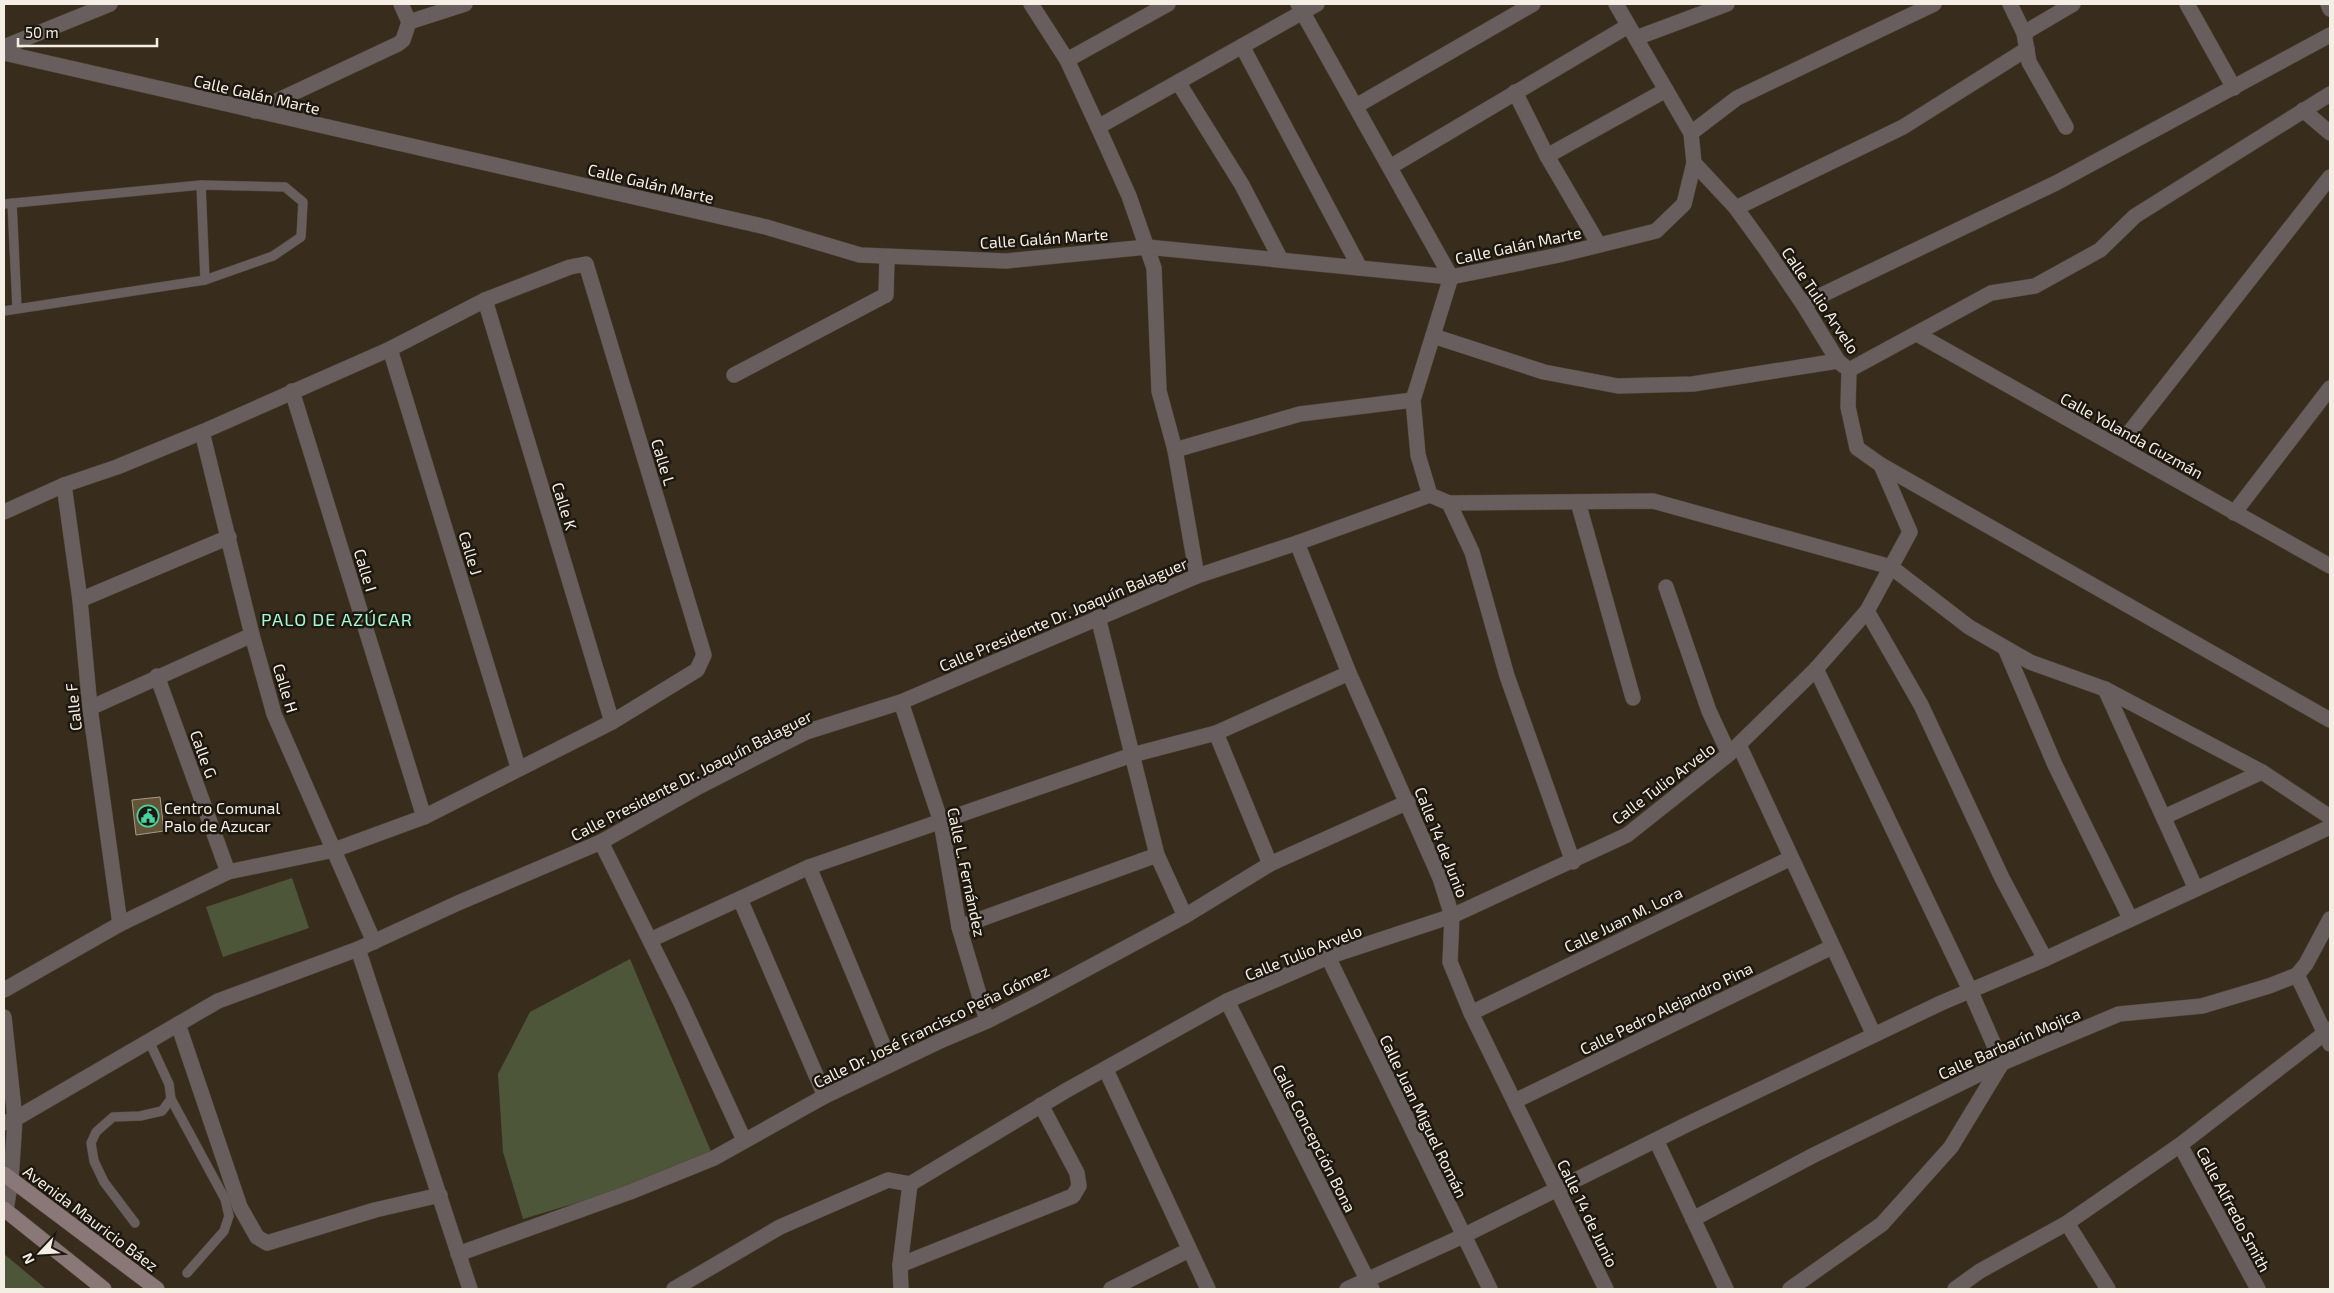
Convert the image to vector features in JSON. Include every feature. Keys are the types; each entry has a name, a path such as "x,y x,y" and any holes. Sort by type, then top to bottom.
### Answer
{"main road":[{"name":"Avenida Mauricio Báez","path":"8,1177 157,1289"},
{"path":"5,1210 104,1289"}],"street":[{"path":"4,47 110,4"},
{"path":"255,111 398,44 403,40 409,22 401,4"},
{"path":"409,22 466,4"},
{"path":"1031,4 1067,60 1098,126 1129,196 1154,268 1159,391 1175,450 1197,576"},
{"path":"1098,126 1242,46 1301,8 1317,4"},
{"path":"1356,106 1534,4"},
{"path":"1616,4 1690,133 1737,98 1934,4"},
{"path":"1390,167 1515,92 1632,32 1727,4"},
{"path":"2010,4 2024,33 2029,62 2066,127"},
{"path":"2024,33 2073,4"},
{"path":"2187,4 2234,88"},
{"path":"2328,4 2330,9"},
{"path":"1067,60 1160,6"},
{"path":"1301,8 1451,277 1413,400 1418,455 1430,495 1448,503 1653,501 1891,568 1969,627 2005,648 2030,662 2105,689 2262,772 2330,817"},
{"path":"1804,304 2056,183 2330,35"},
{"path":"1242,46 1360,268"},
{"path":"1736,208 1904,127 2027,49"},
{"name":"Calle Galán Marte","path":"4,53 766,227 860,255 887,257 1006,261 1147,247 1451,277 1559,255 1656,231 1684,204 1694,163 1690,133"},
{"path":"1178,82 1242,185 1281,260"},
{"path":"1547,156 1666,90"},
{"path":"1515,92 1547,156 1599,245"},
{"path":"1433,336 1544,372 1618,386 1693,384 1843,366 1917,334 1990,293 2035,286 2100,250 2135,216 2330,94"},
{"path":"2303,110 2330,133"},
{"name":"Calle Tulio Arvelo","path":"910,1184 1041,1105 1227,1001 1328,957 1452,916 1573,862 1627,835 1734,750 1816,669 1867,611 1910,532 1881,465 1857,448 1848,407 1843,366 1804,304 1736,208 1694,163"},
{"path":"2118,447 2330,177"},
{"path":"734,375 886,296 887,257"},
{"name":"Calle L","path":"484,300 570,267 586,264 704,655 697,670 612,722"},
{"path":"4,512 64,485 117,467 202,432 390,349 484,300"},
{"name":"Calle K","path":"484,300 612,722"},
{"name":"Calle Yolanda Guzmán","path":"1917,334 2330,566"},
{"name":"Calle J","path":"390,349 518,767"},
{"path":"2234,513 2325,404 2330,388"},
{"name":"Calle I","path":"292,391 424,816"},
{"path":"1175,450 1300,414 1413,400"},
{"name":"Calle H","path":"202,432 252,635 274,714 374,942"},
{"path":"1881,465 2330,720"},
{"name":"Calle F","path":"64,485 80,600 90,708 120,924"},
{"name":"Calle Presidente Dr. Joaquín Balaguer","path":"9,1121 218,1001 358,949 601,842 700,786 806,732 901,702 1197,576 1297,544 1430,495"},
{"path":"1578,502 1633,698"},
{"path":"1448,503 1472,552 1507,676 1573,862"},
{"path":"80,600 229,538"},
{"name":"Calle 14 de Junio","path":"1297,544 1349,673 1408,802 1440,878 1452,916 1450,962 1471,1012 1606,1289"},
{"path":"1666,588 1709,711 1734,750 1791,858 1874,1036"},
{"path":"1867,611 1921,705 2002,878 2044,959"},
{"path":"1098,617 1157,855 1185,916"},
{"path":"90,708 157,676 252,635"},
{"path":"2005,648 2055,765 2130,918"},
{"path":"1790,1289 1882,1224 1951,1147 2002,1063 1970,990 1816,669"},
{"path":"650,940 809,867 1132,755 1216,732 1349,673"},
{"name":"Calle G","path":"157,676 228,872"},
{"path":"2105,689 2196,889"},
{"name":"Calle L. Fernández","path":"901,702 941,822 959,927 987,1021"},
{"path":"4,990 120,924 228,872 334,850 424,816 518,767 612,722"},
{"path":"1216,732 1270,864"},
{"path":"2164,817 2262,772"},
{"name":"Calle Dr. José Francisco Peña Gómez","path":"458,1254 714,1158 824,1096 987,1021 1185,916 1270,864 1408,802"},
{"path":"1347,1289 1370,1284 1656,1140 1970,990 2044,959 2330,827"},
{"path":"601,842 650,940 744,1140"},
{"path":"959,927 1157,855"},
{"name":"Calle Juan M. Lora","path":"1471,1012 1791,858"},
{"path":"809,867 891,1064"},
{"path":"740,899 824,1096"},
{"path":"1956,1289 1980,1271 2067,1223 2180,1145 2329,1035 2297,975 2306,964 2330,919"},
{"name":"Calle Pedro Alejandro Pina","path":"1515,1101 1832,947"},
{"path":"358,949 470,1289"},
{"name":"Calle Juan Miguel Román","path":"1328,957 1490,1289"},
{"name":"Calle Barbarín Mojica","path":"1693,1219 1814,1155 2002,1063 2120,1014 2202,1006 2269,986 2297,975"},
{"name":"Calle Concepción Bona","path":"1227,1001 1370,1284"},
{"path":"4,1017 9,1121 8,1177 5,1210"},
{"path":"178,1024 240,1207 257,1238 267,1244 375,1210 440,1195"},
{"path":"1106,1070 1208,1289"},
{"path":"900,1265 1073,1196 1079,1186 1077,1173 1041,1105"},
{"path":"1656,1140 1726,1289"},
{"name":"Calle Alfredo Smith","path":"2180,1145 2258,1289"},
{"path":"674,1289 788,1224 888,1180 910,1184 900,1265 901,1289"},
{"path":"2067,1223 2108,1289"},
{"path":"1111,1289 1189,1250"}],"lane":[{"path":"201,186 205,280"},
{"path":"4,311 205,280 273,256 301,237 303,202 285,187 201,186 8,204 17,308"},
{"path":"150,1041 169,1084 170,1099 225,1199 230,1216 224,1231 187,1273"},
{"path":"135,1223 104,1182 94,1161 91,1143 96,1132 113,1117 140,1116 162,1111 170,1099"}],"green space":[{"path":"292,878 309,928 223,957 206,907"},
{"path":"630,959 715,1161 523,1219 503,1152 498,1074 530,1012"},
{"path":"4,1254 46,1289 4,1289"}],"building":[{"name":"Centro Comunal Palo de Azucar","path":"160,797 164,831 136,835 132,800"}],"place":[{"name":"Centro Comunal Palo de Azucar","path":"148,816"}],"district":[{"name":"PALO DE AZÚCAR","path":"337,619"}]}
